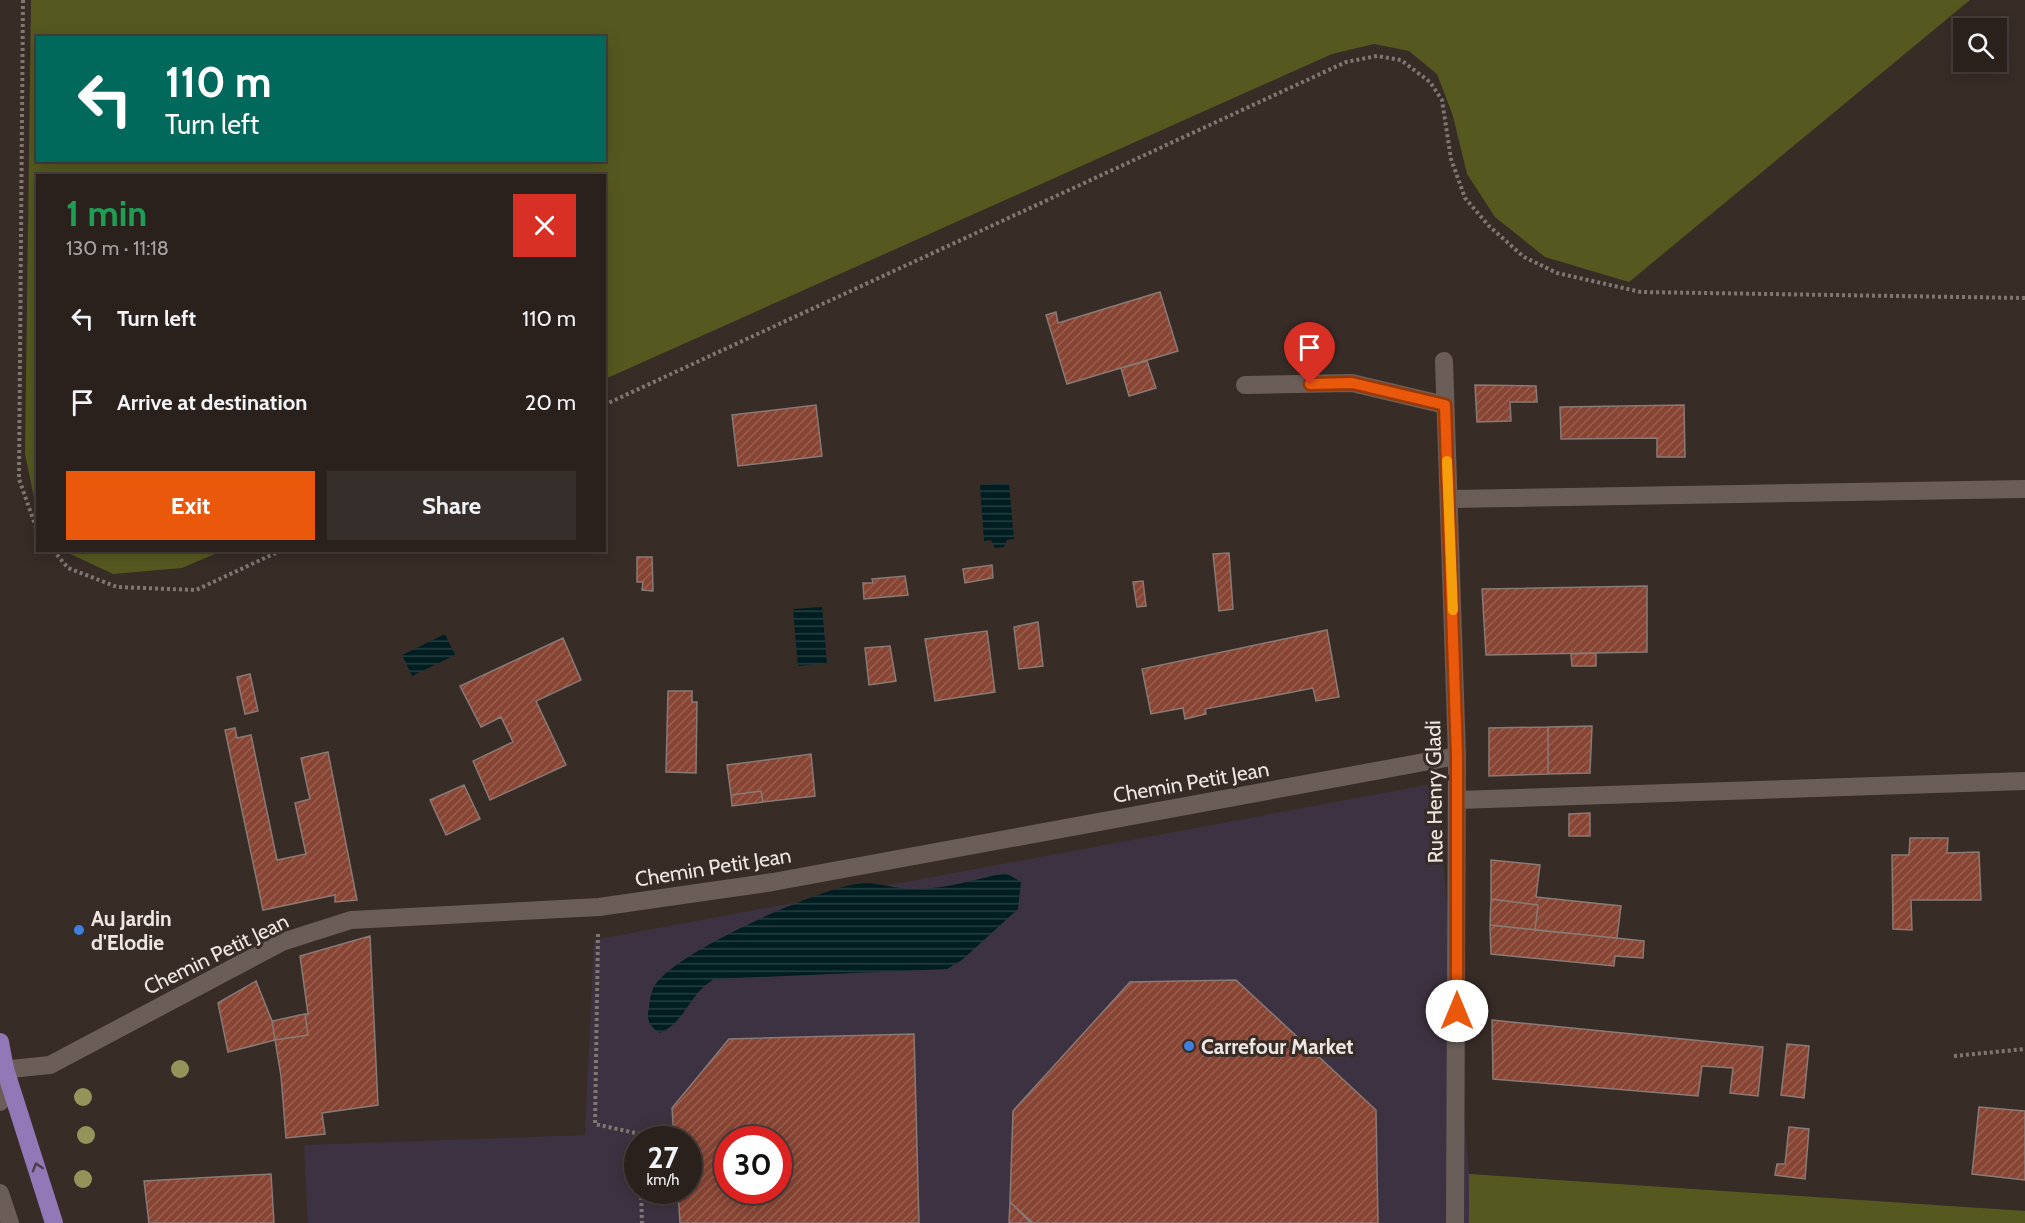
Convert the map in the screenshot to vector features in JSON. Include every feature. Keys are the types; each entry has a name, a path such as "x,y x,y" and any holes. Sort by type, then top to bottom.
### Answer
{"main road":[{"path":"0,1042 3,1069 54,1223"}],"street":[{"name":"Rue Henry Gladi","path":"1444,361 1458,800 1455,1223"},
{"path":"1245,385 1352,383 1445,405"},
{"path":"1449,499 2025,489"},
{"name":"Chemin Petit Jean","path":"3,1069 50,1065 282,942 351,920 599,907 773,882 1457,756"},
{"path":"1458,800 2025,781"},
{"path":"0,1102 3,1069"},
{"path":"0,1193 10,1223"}],"path":[{"path":"23,0 19,479 36,527"},
{"path":"606,404 1346,62 1377,56 1401,60 1430,82 1442,100 1451,159 1465,198 1489,226 1524,257 1557,273 1641,292 2025,298"},
{"path":"55,552 68,568 117,587 196,590 278,552"},
{"path":"599,907 595,1124 624,1130"},
{"path":"1954,1056 2025,1049"},
{"path":"641,1204 642,1223"}],"shaded area":[{"path":"1437,783 1469,1174 1469,1223 308,1223 304,1145 585,1135 594,940"}],"green space":[{"path":"31,0 1970,0 1629,282 1545,257 1495,217 1467,174 1453,116 1437,74 1409,51 1374,44 1332,54 606,379 606,174 36,174 36,507 25,454"},
{"path":"66,552 220,552 182,568 113,574"},
{"path":"1469,1174 2025,1211 2025,1223 1469,1223"}],"water":[{"path":"1009,483 1014,539 1007,540 1004,547 995,548 991,540 984,541 980,485"},
{"path":"822,607 827,663 798,666 793,609"},
{"path":"445,634 455,655 412,676 402,655"},
{"path":"1006,873 1021,882 1018,909 962,960 947,969 714,979 698,992 682,1015 669,1028 660,1033 649,1022 648,1012 653,990 668,971 718,940 781,909 838,888 857,884 924,889"}],"building":[{"path":"1160,292 1178,351 1067,384 1046,315 1056,312 1058,323"},
{"path":"1147,361 1156,388 1129,396 1121,368"},
{"path":"1475,385 1536,386 1537,402 1510,402 1511,421 1477,422"},
{"path":"816,405 822,456 738,466 732,415"},
{"path":"1684,405 1685,457 1657,457 1657,438 1561,439 1560,407"},
{"path":"1229,553 1233,609 1219,611 1213,554"},
{"path":"637,557 652,557 653,591 642,590 643,582 637,582"},
{"path":"992,565 993,578 965,583 963,569"},
{"path":"905,576 908,595 864,599 863,583 873,583 872,579"},
{"path":"1143,581 1146,606 1137,607 1133,582"},
{"path":"1647,586 1647,652 1486,655 1482,589"},
{"path":"1038,622 1043,666 1019,669 1014,627"},
{"path":"1327,630 1339,697 1316,701 1313,688 1205,709 1206,714 1185,719 1183,708 1151,714 1142,669"},
{"path":"987,631 995,692 935,701 925,639"},
{"path":"563,638 581,680 536,701 566,765 490,800 473,761 513,742 501,717 481,727 460,686"},
{"path":"890,646 896,681 869,685 865,648"},
{"path":"1596,653 1596,666 1572,666 1571,654"},
{"path":"250,674 258,711 245,714 237,677"},
{"path":"668,691 692,691 692,702 697,702 696,773 666,772"},
{"path":"1592,726 1590,773 1548,774 1548,727"},
{"path":"1548,727 1548,774 1489,776 1489,728"},
{"path":"235,728 237,738 251,735 277,860 306,854 295,803 310,799 301,758 328,752 357,900 335,902 335,895 263,910 225,730"},
{"path":"811,754 815,796 763,802 761,791 731,795 727,765"},
{"path":"464,785 480,819 446,835 430,800"},
{"path":"761,791 763,802 732,806 731,795"},
{"path":"1590,813 1590,836 1569,836 1569,814"},
{"path":"1910,838 1948,838 1947,853 1979,852 1981,900 1911,900 1912,930 1893,929 1892,855 1909,855"},
{"path":"1491,860 1540,865 1536,897 1621,906 1617,938 1535,930 1538,905 1491,899"},
{"path":"1491,899 1538,905 1535,930 1490,925"},
{"path":"1490,925 1644,941 1643,958 1615,956 1614,966 1491,954"},
{"path":"370,936 378,1105 322,1113 325,1134 286,1138 281,1076 275,1040 308,1035 305,1014 308,1014 300,956"},
{"name":"Carrefour Market","path":"1236,980 1376,1110 1378,1223 1031,1223 1010,1202 1013,1111 1130,982"},
{"path":"256,981 272,1021 275,1040 228,1052 218,1003"},
{"path":"305,1014 308,1035 275,1040 272,1021"},
{"path":"1492,1020 1763,1047 1758,1096 1730,1093 1733,1068 1702,1066 1698,1096 1493,1079"},
{"path":"914,1034 919,1223 680,1223 679,1204 702,1204 702,1126 673,1126 672,1108 729,1039"},
{"path":"1787,1044 1809,1046 1804,1098 1781,1095"},
{"path":"1979,1107 2025,1111 2025,1180 1972,1174"},
{"path":"1789,1127 1809,1129 1805,1179 1775,1175 1777,1164 1785,1164"},
{"path":"271,1174 274,1223 149,1223 144,1181"},
{"path":"1010,1202 1032,1222 1009,1223"}],"slow traffic":[{"path":"1447,461 1453,610"}],"place":[{"name":"Au Jardin d'Elodie","path":"79,930"},
{"name":"Carrefour Market","path":"1189,1046"}],"route":[{"path":"1310,384 1352,383 1445,405 1458,800 1457,1011"}]}
